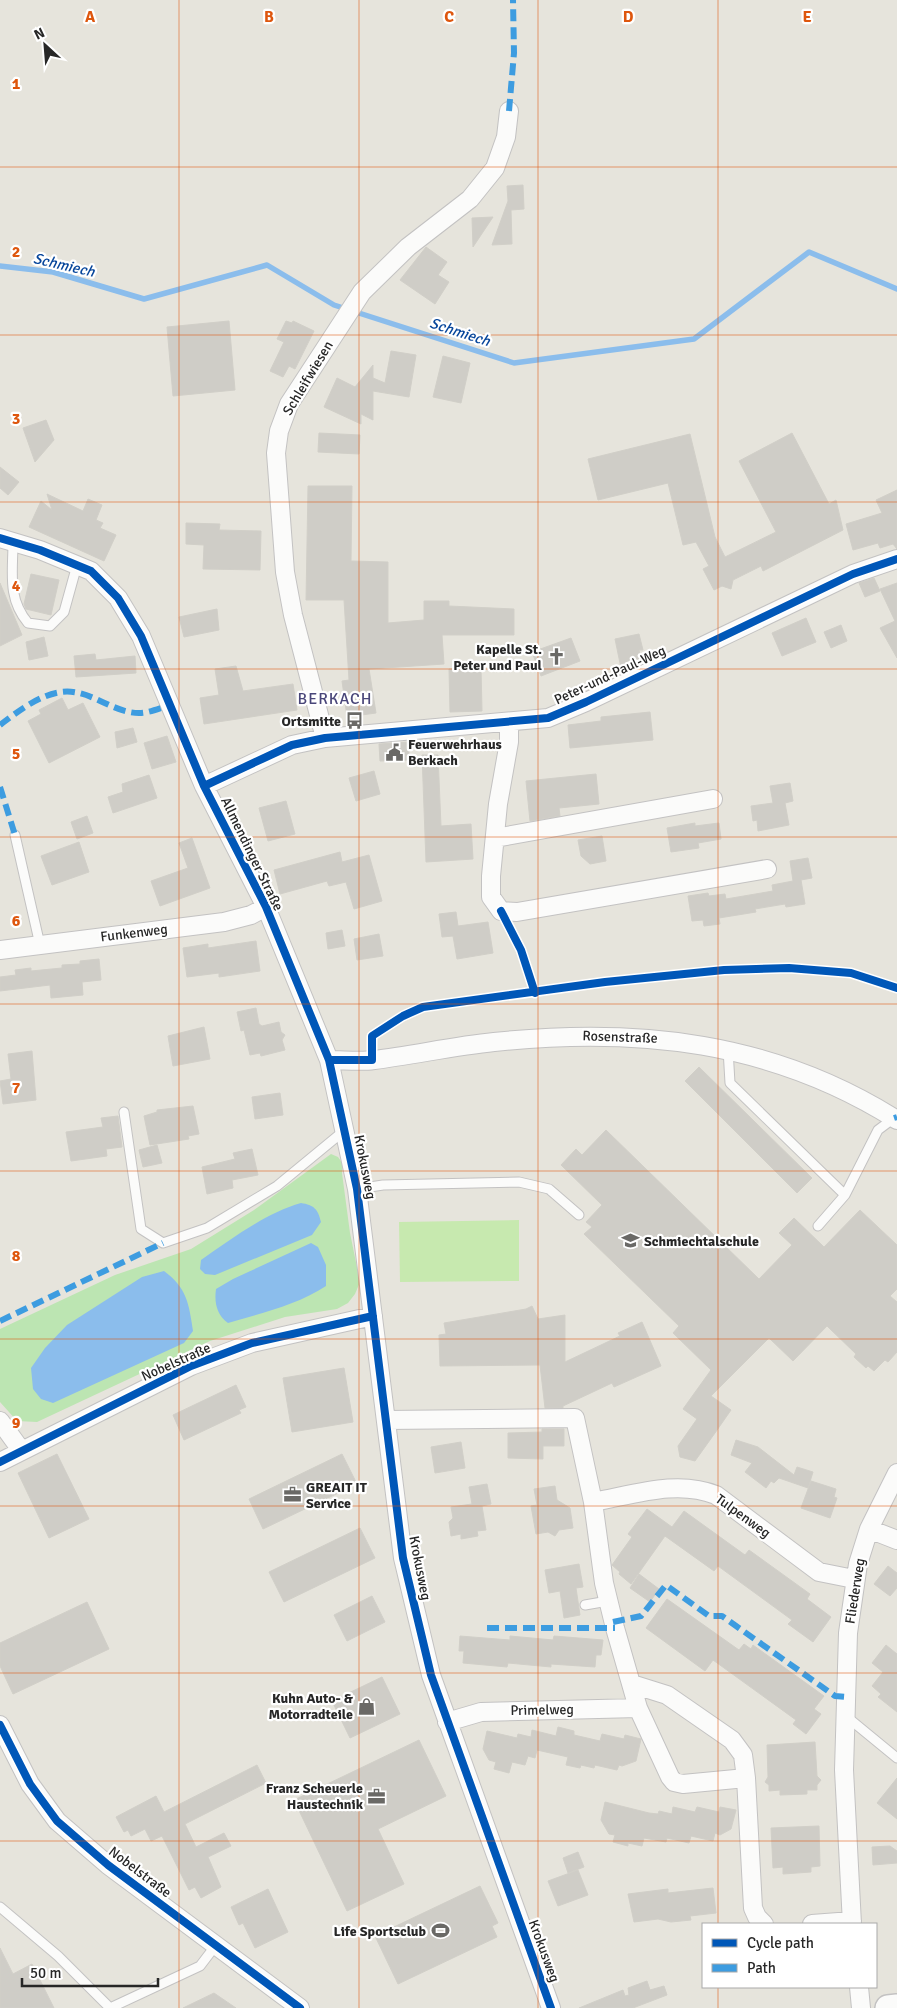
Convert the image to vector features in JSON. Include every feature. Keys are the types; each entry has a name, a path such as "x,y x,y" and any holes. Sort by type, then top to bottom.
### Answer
{"street":[{"name":"Schleifwiesen","path":"325,738 293,615 285,572 276,454 279,431 289,404 362,292 408,247 470,199 496,168 506,137 509,111"},
{"name":"Allmendinger Straße","path":"7,540 91,571 118,598 141,636 204,786 266,907 329,1060 343,1122"},
{"name":"Peter-und-Paul-Weg","path":"204,786 292,745 325,738 548,718 586,702 853,574 897,559"},
{"path":"510,722 509,742 498,804 491,897 501,911 509,912 767,869"},
{"path":"496,838 713,799"},
{"name":"Funkenweg","path":"0,950 224,922 251,915 266,907"},
{"name":"Rosenstraße","path":"329,1060 372,1060 492,1042 581,1035 655,1037 728,1049 813,1076 849,1092 896,1119"},
{"name":"Krokusweg","path":"343,1122 357,1189 403,1558 431,1675 551,2008"},
{"name":"Nobelstraße","path":"0,1462 20,1450 191,1366 252,1343 373,1316"},
{"path":"386,1420 574,1418 593,1502 608,1601 638,1708 670,1777 674,1782 683,1784 746,1778"},
{"path":"0,1421 20,1450"},
{"name":"Fliederweg","path":"852,1923 844,1770 848,1633 854,1579 869,1529 897,1473"},
{"name":"Tulpenweg","path":"593,1502 680,1487 700,1488 720,1498 820,1572 854,1579"},
{"path":"869,1529 897,1540"},
{"path":"632,1684 667,1695 732,1740 743,1756 746,1778 753,1908 757,1917 763,1923"},
{"name":"Primelweg","path":"447,1722 481,1712 638,1708"},
{"name":"Nobelstraße","path":"0,1725 30,1784 57,1820 108,1865 300,2008"},
{"path":"859,1988 861,2008"},
{"path":"888,2008 897,2008"}],"lane":[{"path":"7,540 13,595 18,611 28,623 50,626 64,612 77,565"},
{"path":"15,835 40,945"},
{"path":"728,1049 730,1083 845,1195"},
{"path":"124,1112 141,1229 163,1243 207,1228 277,1186 343,1122"},
{"path":"818,1226 845,1195 878,1130 896,1119"},
{"path":"357,1189 382,1185 519,1182 549,1189 579,1215"},
{"path":"584,1605 608,1601"},
{"path":"847,1717 897,1758"},
{"path":"0,1907 58,1956 110,2008 200,1966 216,1944"}],"green space":[{"path":"331,1154 338,1157 343,1164 342,1173 350,1233 360,1282 355,1294 348,1303 337,1309 285,1317 210,1341 37,1422 17,1421 0,1402 0,1329 115,1275 191,1249 254,1210"},
{"path":"519,1220 519,1281 400,1282 399,1222"}],"water":[{"path":"301,1203 315,1208 320,1218 321,1222 312,1235 215,1275 205,1274 200,1269 201,1260 237,1235 275,1213"},
{"path":"311,1243 318,1247 326,1265 326,1286 315,1293 279,1308 228,1323 224,1320 216,1304 216,1289 233,1279"},
{"path":"164,1271 178,1284 186,1297 193,1331 184,1343 53,1403 41,1399 33,1389 31,1368 45,1348 67,1325 142,1277"}],"building":[{"path":"523,185 524,209 511,210 512,244 492,245 508,201 507,186"},
{"path":"493,217 473,247 472,218"},
{"path":"426,247 447,262 438,275 449,282 435,304 400,280"},
{"path":"229,321 235,390 173,396 167,327"},
{"path":"286,321 292,323 293,321 314,331 295,369 289,366 283,377 270,371 284,342 277,339"},
{"path":"391,351 416,355 409,397 373,391 373,420 361,414 361,424 324,407 337,378 355,387 373,365 373,378 385,383"},
{"path":"443,356 470,363 461,403 433,397"},
{"path":"46,420 54,440 35,462 23,428"},
{"path":"319,433 360,435 359,454 318,452"},
{"path":"792,433 829,504 836,500 843,530 763,571 761,566 733,580 731,589 722,586 714,590 703,569 709,566 696,542 683,545 668,483 598,500 588,459 690,434 715,537 725,557 776,532 739,461"},
{"path":"0,467 19,482 8,495 0,488"},
{"path":"308,486 352,486 351,561 388,562 388,623 424,620 424,601 449,601 449,606 514,609 514,635 442,635 444,664 369,669 376,713 347,717 342,681 349,680 344,600 306,600"},
{"path":"897,490 897,549 893,544 880,548 878,543 853,550 846,524 882,513 876,500"},
{"path":"47,494 83,511 88,499 102,505 96,520 103,523 100,528 116,535 104,561 29,527 41,501 52,510"},
{"path":"186,523 220,524 219,530 261,531 260,570 203,569 204,545 186,544"},
{"path":"31,574 59,580 51,615 26,609 24,604"},
{"path":"874,578 880,591 865,597 859,583"},
{"path":"0,583 22,635 0,646"},
{"path":"897,583 897,658 880,628 895,621 880,589"},
{"path":"217,609 219,630 184,637 179,617"},
{"path":"806,618 816,642 782,656 772,633"},
{"path":"841,625 847,641 831,648 824,632"},
{"path":"639,634 643,650 639,650 642,663 621,668 615,639"},
{"path":"44,637 48,656 29,660 26,642"},
{"name":"Kapelle St. Peter und Paul","path":"571,638 580,661 541,676 532,652"},
{"path":"95,654 96,660 135,656 136,673 76,677 74,656"},
{"path":"236,666 243,691 293,684 297,710 204,724 200,698 219,695 215,669"},
{"path":"481,668 482,711 450,712 449,669"},
{"path":"62,698 68,710 83,703 100,737 49,763 28,721 41,714 39,710"},
{"path":"650,712 653,740 570,748 568,725 601,721 601,717"},
{"path":"133,728 137,742 117,748 115,732"},
{"path":"167,736 176,762 152,769 144,743"},
{"name":"Feuerwehrhaus Berkach","path":"409,742 409,760 380,761 379,744"},
{"path":"422,755 438,755 441,826 471,824 473,859 426,862"},
{"path":"374,771 380,794 356,801 349,778"},
{"path":"596,774 599,804 559,808 560,816 530,821 526,781"},
{"path":"149,775 157,798 113,813 108,797 123,792 122,784"},
{"path":"790,783 793,801 785,803 789,825 758,831 757,820 753,821 751,806 773,803 770,786"},
{"path":"286,801 295,834 268,841 259,808"},
{"path":"87,816 93,833 77,839 71,822"},
{"path":"695,823 695,826 719,823 721,839 698,843 699,848 671,852 667,828"},
{"path":"602,836 606,861 590,864 581,856 578,840"},
{"path":"192,838 210,888 160,906 151,881 188,868 179,843"},
{"path":"79,842 89,872 52,885 41,856"},
{"path":"340,852 342,862 369,855 382,901 354,909 346,882 329,886 327,881 280,894 274,870"},
{"path":"808,858 812,878 801,880 805,904 786,907 785,904 755,909 756,912 719,918 720,924 704,926 703,920 692,921 688,896 708,893 709,896 725,894 726,899 773,891 772,885 793,881 790,861"},
{"path":"456,912 458,926 488,922 493,953 457,959 453,936 442,937 439,914"},
{"path":"342,930 345,946 328,949 326,933"},
{"path":"379,934 383,956 357,960 354,939"},
{"path":"256,941 260,971 219,977 219,973 187,977 183,948 208,944 208,948"},
{"path":"99,959 101,980 82,982 83,995 51,998 50,985 0,991 0,977 16,975 15,970 31,968 31,971 62,968 62,965 80,964 80,961"},
{"path":"256,1008 259,1024 262,1026 279,1022 281,1032 285,1035 282,1040 285,1050 261,1056 260,1053 250,1055 244,1030 241,1031 237,1012"},
{"path":"204,1027 210,1059 173,1066 168,1036"},
{"path":"32,1051 36,1100 3,1104 0,1081 11,1079 8,1054"},
{"path":"699,1067 812,1178 797,1193 685,1081"},
{"path":"280,1093 283,1115 255,1119 252,1097"},
{"path":"193,1106 199,1134 188,1136 189,1139 150,1145 144,1116 157,1112 157,1110"},
{"path":"118,1116 122,1147 106,1149 107,1156 71,1161 66,1132 103,1127 101,1118"},
{"path":"606,1130 759,1279 792,1245 779,1233 794,1218 824,1247 860,1210 897,1245 897,1289 890,1296 897,1302 897,1352 888,1362 885,1360 874,1371 868,1366 866,1368 854,1357 856,1354 827,1326 793,1361 769,1338 711,1396 731,1410 695,1461 680,1457 678,1446 697,1419 683,1409 711,1370 673,1333 679,1326 584,1234 592,1227 586,1222 602,1205 561,1165 576,1149 582,1155"},
{"path":"157,1145 162,1163 143,1167 139,1150"},
{"path":"252,1149 258,1175 232,1180 233,1188 207,1194 202,1167 235,1159 233,1153"},
{"path":"532,1306 538,1319 565,1315 565,1362 620,1336 618,1333 642,1322 661,1366 614,1387 612,1383 563,1406 563,1408 545,1408 540,1365 440,1366 439,1335 446,1334 444,1323 526,1309"},
{"path":"344,1368 353,1422 292,1432 283,1378"},
{"path":"236,1385 246,1407 239,1410 241,1413 184,1440 173,1415"},
{"path":"542,1429 564,1429 564,1446 543,1446 543,1459 508,1458 508,1433 542,1432"},
{"path":"736,1440 758,1447 794,1475 797,1467 813,1472 808,1488 779,1478 774,1483 771,1481 766,1488 745,1472 752,1463 731,1455"},
{"path":"461,1442 465,1468 435,1473 431,1447"},
{"path":"57,1454 89,1519 49,1538 18,1473"},
{"path":"342,1454 357,1484 263,1529 249,1499"},
{"path":"811,1481 836,1489 834,1497 837,1498 830,1518 801,1508"},
{"path":"487,1484 491,1504 482,1506 486,1530 477,1531 478,1536 461,1539 461,1534 451,1536 449,1522 453,1518 451,1507 472,1504 469,1487"},
{"path":"555,1486 557,1500 570,1508 573,1528 559,1530 555,1536 548,1532 536,1534 531,1506 537,1505 534,1489"},
{"path":"647,1509 672,1527 684,1511 745,1555 749,1550 810,1594 807,1599 831,1617 813,1642 788,1624 792,1620 718,1566 714,1571 665,1536 631,1584 612,1565 632,1537 628,1534"},
{"path":"360,1528 375,1558 284,1602 269,1572"},
{"path":"579,1564 583,1587 576,1588 580,1615 564,1618 560,1591 549,1593 545,1570"},
{"path":"888,1566 897,1573 897,1588 890,1596 874,1584"},
{"path":"639,1574 659,1589 650,1602 630,1588"},
{"path":"372,1596 385,1622 347,1641 334,1615"},
{"path":"667,1599 739,1650 744,1644 751,1649 753,1645 824,1696 814,1709 821,1714 806,1734 793,1724 796,1720 713,1660 705,1671 646,1628"},
{"path":"87,1602 109,1649 13,1694 0,1666 0,1643"},
{"path":"460,1636 510,1640 510,1636 553,1640 554,1636 603,1640 601,1655 596,1655 595,1667 551,1664 551,1667 508,1663 507,1667 463,1663 464,1651 459,1651"},
{"path":"886,1645 897,1654 897,1712 878,1697 881,1694 872,1686 883,1672 872,1663"},
{"path":"382,1677 400,1714 350,1738 332,1701"},
{"path":"558,1727 574,1731 574,1735 600,1741 602,1734 624,1739 625,1735 641,1739 636,1761 622,1766 619,1765 617,1770 595,1765 594,1768 581,1765 580,1768 566,1765 568,1757 537,1750 535,1758 528,1756 525,1765 512,1762 509,1773 494,1769 496,1762 489,1760 483,1749 487,1731 517,1738 518,1734 531,1737 532,1730 556,1736"},
{"path":"419,1740 446,1796 378,1829 404,1884 347,1911 294,1800"},
{"path":"815,1742 817,1776 821,1780 817,1785 817,1790 807,1790 807,1794 780,1795 780,1790 769,1791 769,1785 765,1782 768,1777 767,1745"},
{"path":"257,1765 266,1783 185,1824 196,1847 224,1833 231,1846 208,1857 221,1887 201,1898 195,1887 189,1890 162,1836 151,1841 145,1829 131,1836 128,1830 124,1832 116,1817 156,1796 164,1812"},
{"path":"897,1778 897,1819 877,1803"},
{"path":"605,1802 658,1814 659,1811 672,1814 673,1807 695,1812 697,1807 719,1812 720,1807 736,1810 731,1829 720,1835 715,1833 713,1841 691,1836 689,1843 667,1838 666,1842 644,1838 642,1846 628,1843 628,1846 613,1842 615,1835 609,1834 601,1820"},
{"path":"819,1826 820,1866 811,1867 811,1872 783,1874 783,1867 773,1868 771,1828"},
{"path":"890,1846 897,1851 897,1863 873,1865 872,1847"},
{"path":"578,1852 584,1867 568,1873 563,1858"},
{"path":"578,1870 588,1895 558,1906 548,1881"},
{"name":"Life Sportsclub","path":"480,1886 498,1923 492,1926 497,1937 398,1984 375,1936"},
{"path":"713,1888 716,1913 690,1916 691,1920 671,1922 658,1919 634,1922 628,1894 668,1889 668,1893"},
{"path":"268,1889 288,1932 255,1948 243,1923 239,1925 231,1907"},
{"path":"0,1948 13,1974 32,1964 54,2008 0,2008"},
{"path":"647,1981 650,1990 664,1986 667,1995 633,2008 579,2008 623,1990 625,1996 629,1995 628,1988"},
{"path":"214,1993 236,2008 183,2008"}],"waterway":[{"name":"Schmiech","path":"0,266 53,272 144,299 267,265 334,305 514,363 694,339 809,252 897,289"}],"marked path":[{"path":"509,111 514,53 513,0"},
{"path":"0,725 37,700 61,692 81,694 129,712 147,712 170,705"},
{"path":"0,787 15,835"},
{"path":"0,1321 163,1243"},
{"path":"613,1622 641,1616 666,1585 709,1616 722,1616 835,1696 847,1697"},
{"path":"487,1628 615,1628"}],"cycle path":[{"path":"0,538 40,550 91,571 118,598 141,636 204,786 266,907 329,1060 357,1189 403,1558 431,1675 551,2008"},
{"path":"204,786 292,745 325,738 548,718 586,702 853,574 897,559"},
{"path":"501,911 521,950 535,993"},
{"path":"329,1060 372,1060 372,1036 403,1016 423,1007 605,982 724,970 789,968 851,973 897,988"},
{"path":"0,1462 191,1366 252,1343 373,1316"},
{"path":"0,1725 30,1784 57,1821 108,1865 300,2008"}],"place":[{"name":"Kapelle St. Peter und Paul","path":"556,657"},
{"name":"Ortsmitte","path":"355,721"},
{"name":"Feuerwehrhaus Berkach","path":"394,752"},
{"name":"Schmiechtalschule","path":"630,1241"},
{"name":"GREAIT IT Service","path":"292,1495"},
{"name":"Kuhn Auto- & Motorradteile","path":"367,1706"},
{"name":"Franz Scheuerle Haustechnik","path":"377,1796"},
{"name":"Life Sportsclub","path":"440,1931"}],"district":[{"name":"BERKACH","path":"335,699"}]}
